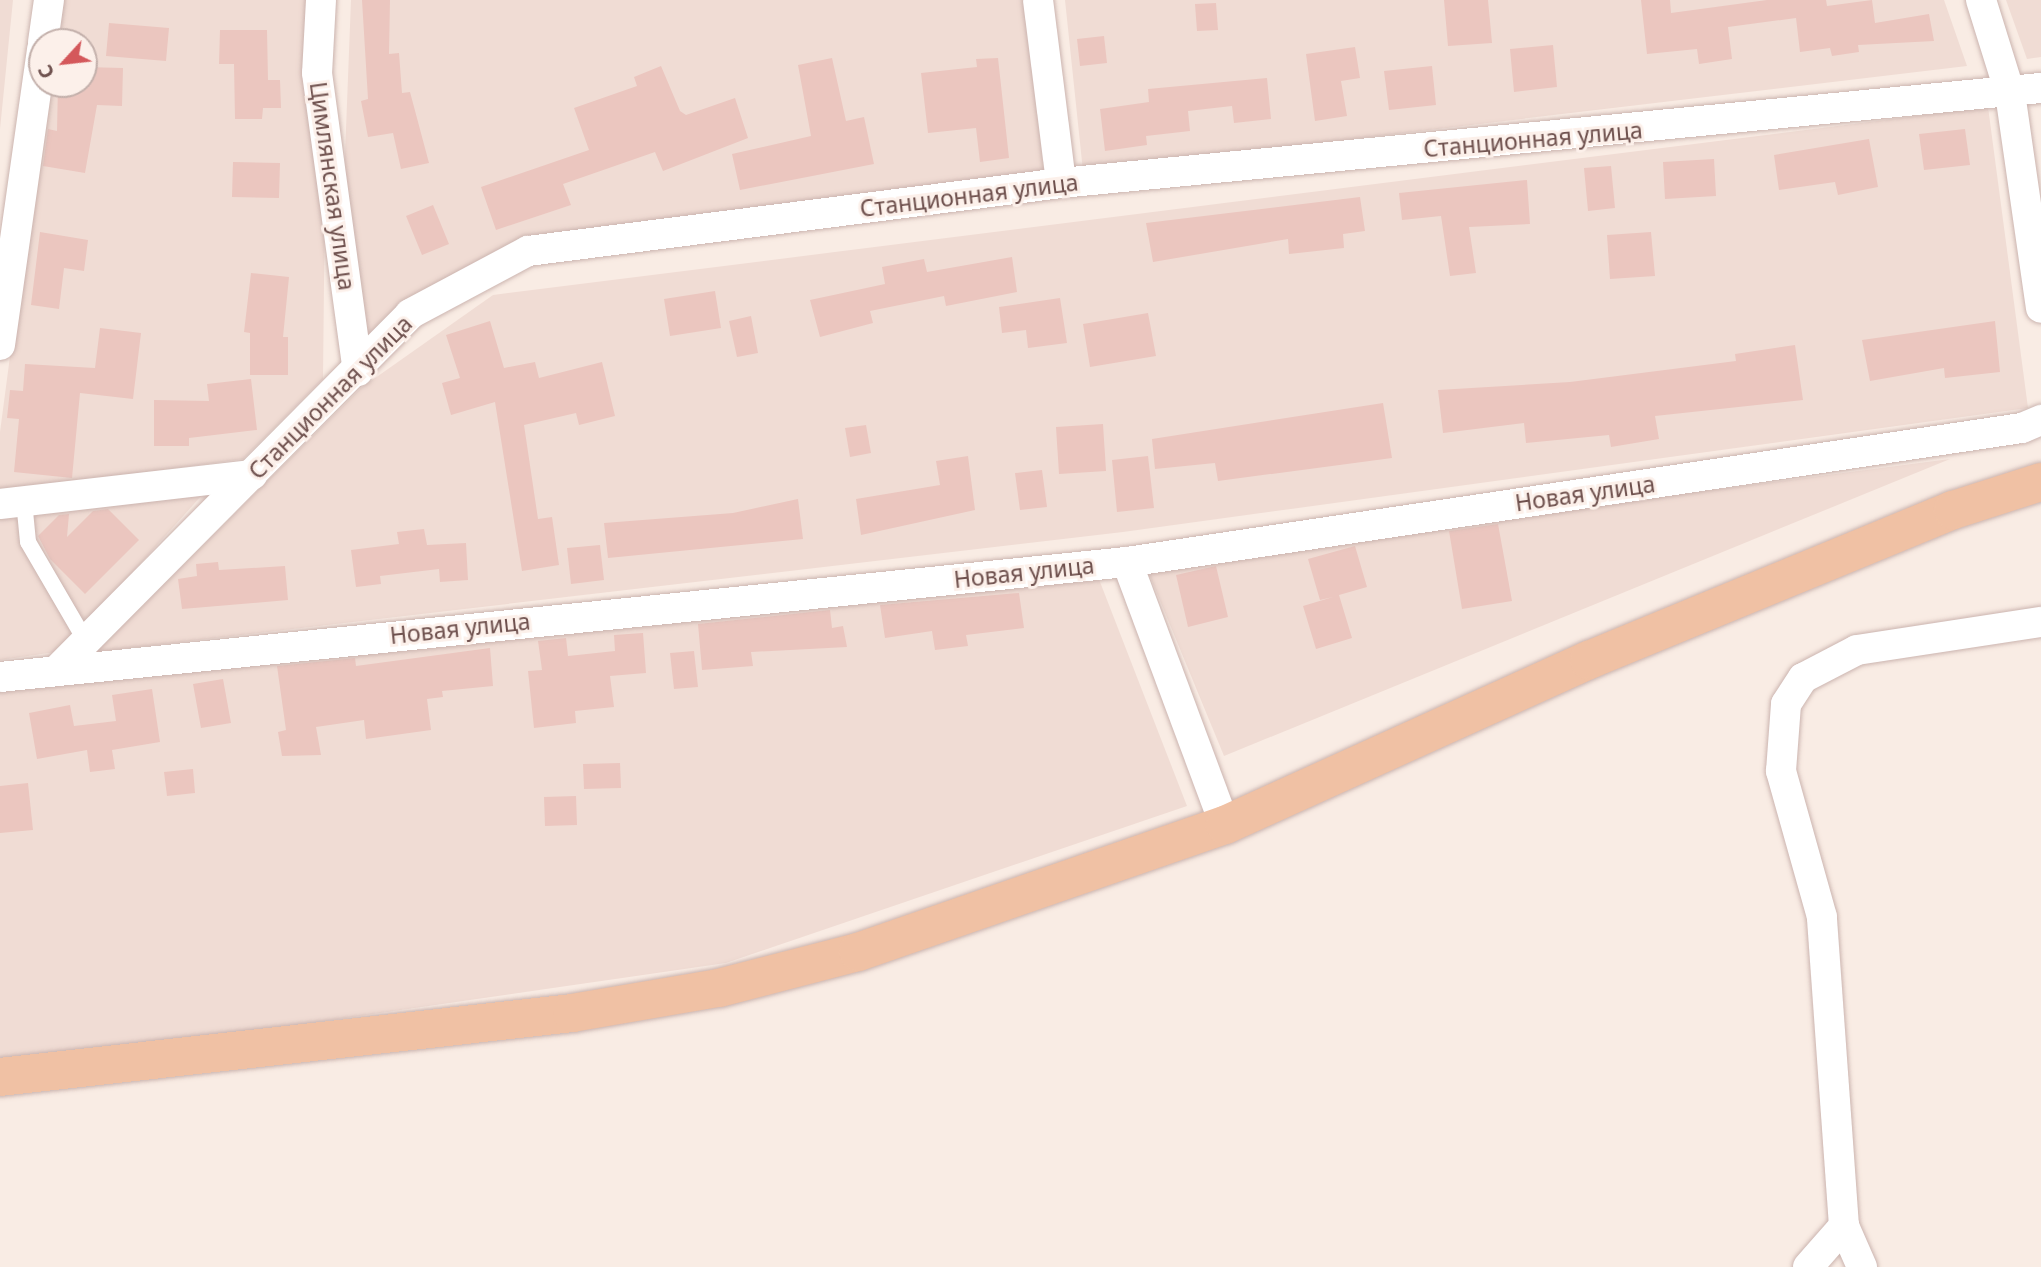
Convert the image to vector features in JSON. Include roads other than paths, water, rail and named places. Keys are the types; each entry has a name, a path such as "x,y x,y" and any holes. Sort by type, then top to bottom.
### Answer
{"main road":[{"path":"0,1077 572,1013 719,988 1037,894 1225,825 1589,660 1953,510 2041,482"}],"street":[{"path":"45,28 49,0"},
{"name":"Цимлянская улица","path":"321,0 317,73 358,371"},
{"path":"1038,0 1061,183"},
{"path":"1981,0 2010,93 2041,307"},
{"name":"Станционная улица","path":"59,668 88,645 252,475 358,371 410,314 528,251 1061,183 2041,88"},
{"path":"0,345 35,98"},
{"name":"Новая улица","path":"0,677 59,668 1127,562 2022,428 2041,420"},
{"path":"12,503 252,475"},
{"path":"1127,562 1225,825"},
{"path":"1862,1267 1844,1226 1822,917 1781,771 1786,704 1803,678 1857,650 2041,622"},
{"path":"1808,1267 1844,1226"}],"lane":[{"path":"12,503 28,542 88,645"}]}
